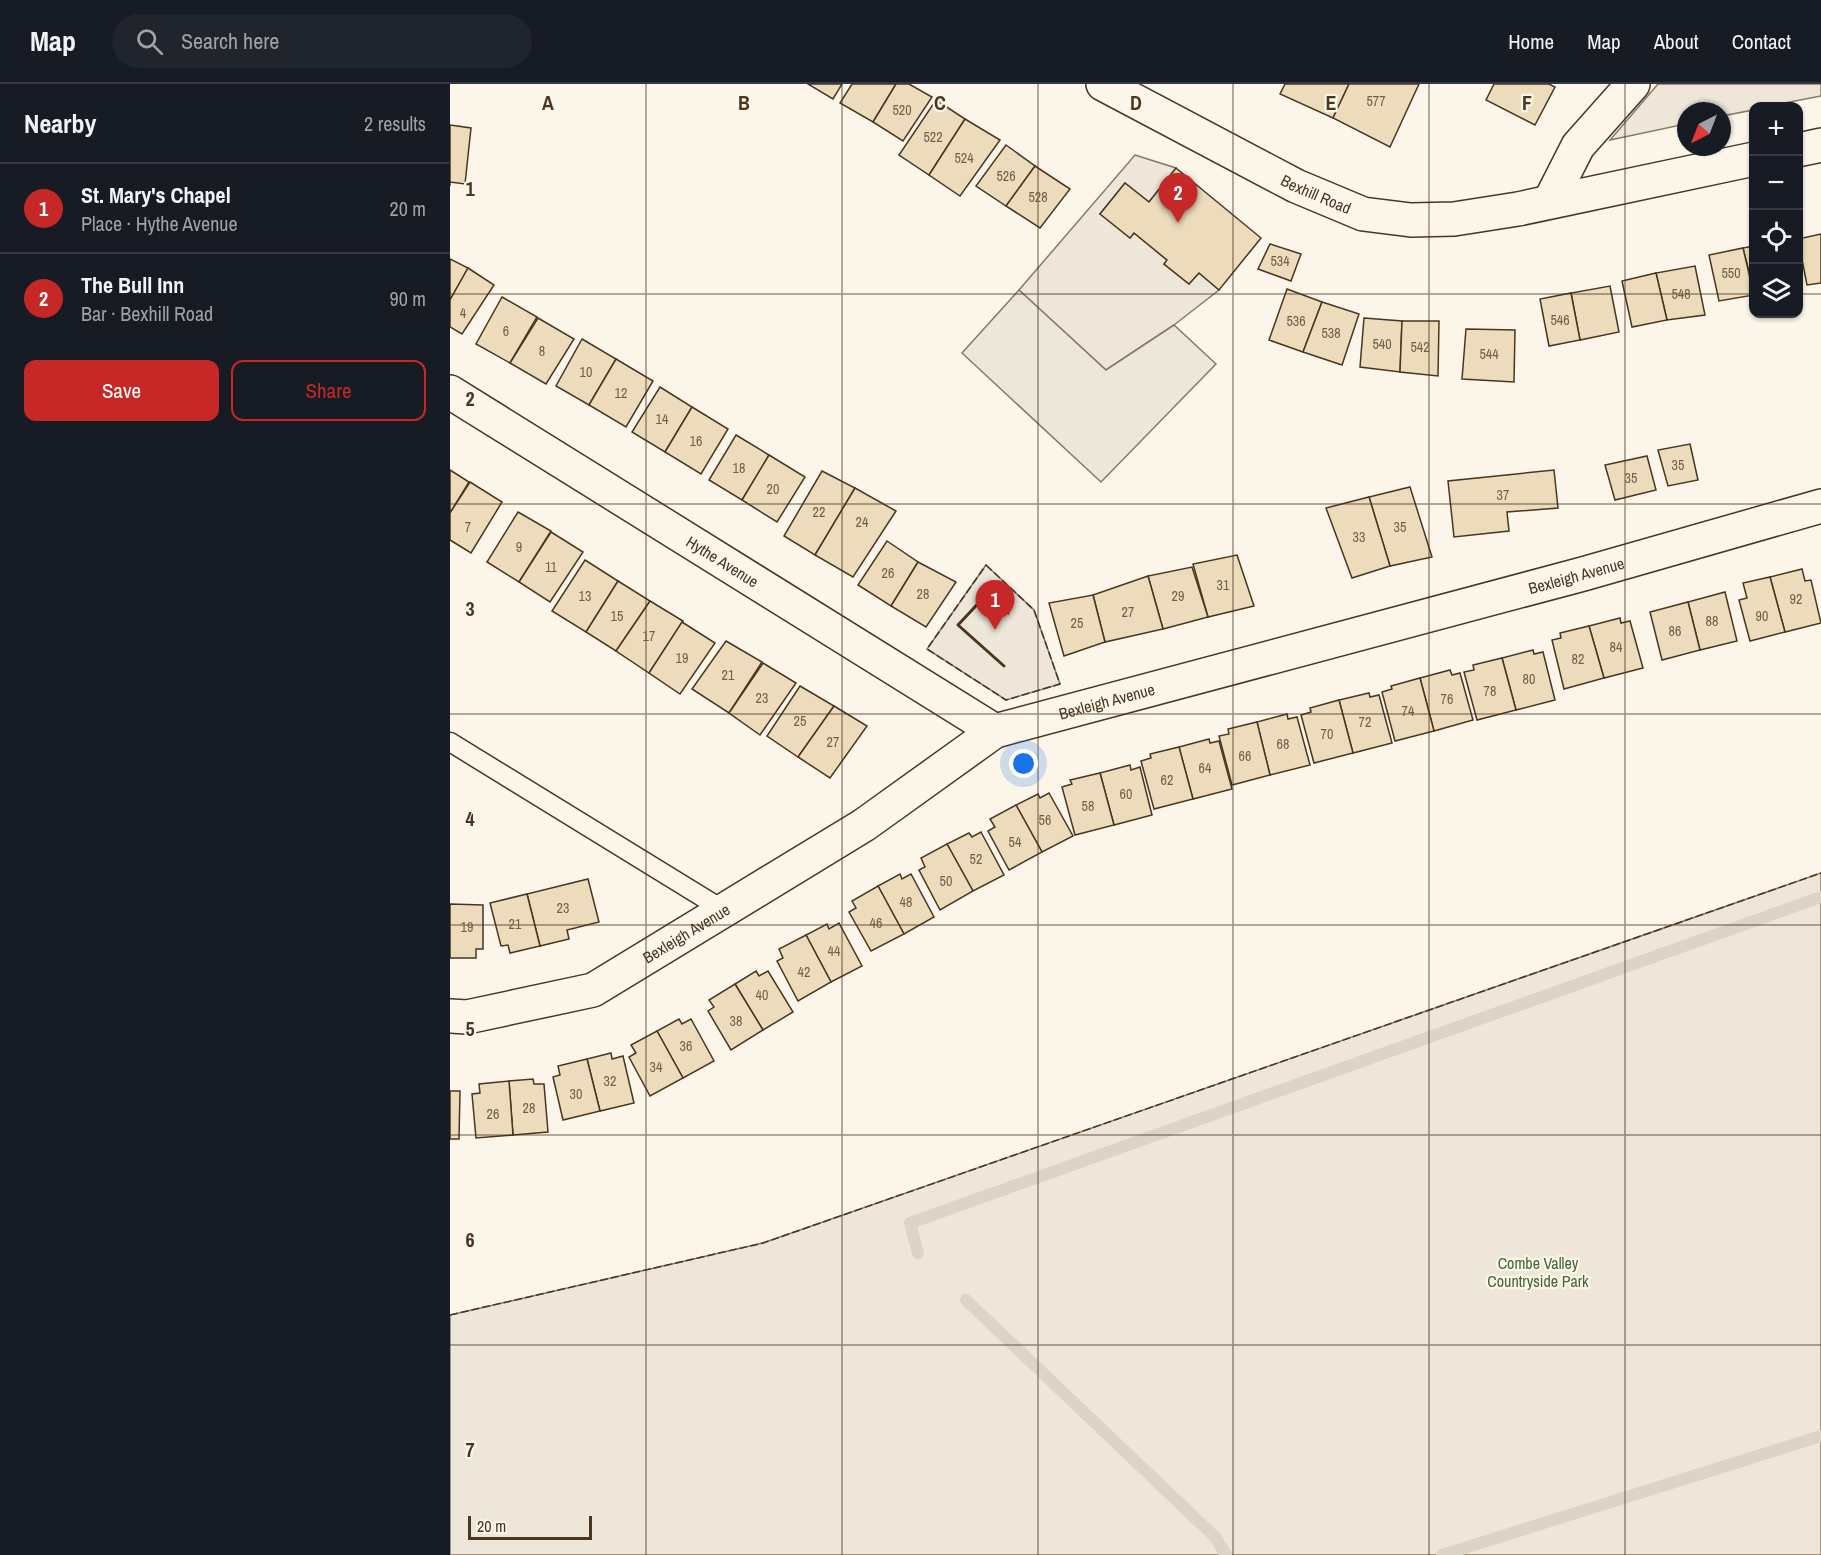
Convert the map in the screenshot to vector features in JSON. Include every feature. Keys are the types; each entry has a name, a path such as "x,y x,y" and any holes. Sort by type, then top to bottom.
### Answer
{"main road":[{"name":"Bexhill Road","path":"1103,84 1296,186 1363,214 1411,220 1454,219 1749,160"},
{"path":"1550,201 1578,146 1633,84"},
{"path":"1803,149 1821,145"},
{"name":"Hythe Avenue","path":"450,392 995,731"},
{"name":"Bexleigh Avenue","path":"450,1016 467,1017 593,990 864,825 995,731 1583,574 1821,506"}],"lane":[{"path":"450,742 725,911"}],"green space":[{"path":"1658,84 1821,84 1821,96 1790,102 1749,102 1749,111 1731,114 1731,102 1677,102 1677,126 1610,140"},
{"path":"1135,155 1176,168 1149,202 1125,183 1100,214 1130,238 1134,233 1167,260 1164,264 1189,284 1199,273 1219,290 1174,325 1106,370 1019,290"},
{"path":"986,565 1034,610 1060,684 1006,700 927,649"},
{"name":"Combe Valley Countryside Park","path":"1821,873 1821,1555 450,1555 450,1315 763,1243"}],"shaded area":[{"path":"1019,290 1106,370 1174,325 1216,364 1101,482 962,353"}],"building":[{"path":"808,84 842,84 833,99"},
{"path":"852,84 896,84 873,122 840,103"},
{"path":"896,84 909,84 932,97 903,141 873,122"},
{"path":"1285,84 1349,84 1333,118 1280,94"},
{"path":"1349,84 1419,84 1390,147 1333,118"},
{"path":"1494,84 1549,84 1555,87 1535,125 1486,100"},
{"path":"936,100 965,119 929,175 899,155"},
{"path":"965,119 1000,140 960,196 929,175"},
{"path":"450,125 471,128 465,184 450,182"},
{"path":"1006,145 1035,166 1006,206 976,186"},
{"path":"1035,166 1070,189 1040,228 1006,206"},
{"path":"1176,168 1261,238 1219,290 1199,273 1189,284 1164,264 1167,260 1134,233 1130,238 1100,214 1125,183 1149,202"},
{"path":"1821,234 1821,283 1807,285 1803,265 1803,238"},
{"path":"1270,244 1301,254 1291,281 1258,269"},
{"path":"1749,247 1749,272 1743,248"},
{"path":"1743,248 1749,274 1749,296 1719,301 1709,255"},
{"path":"450,259 468,268 450,300"},
{"path":"1695,266 1705,315 1667,320 1656,273"},
{"path":"468,268 494,285 462,334 450,327 450,300"},
{"path":"1656,273 1667,320 1632,327 1622,281"},
{"path":"1610,286 1619,332 1580,340 1571,293"},
{"path":"1287,289 1322,302 1303,352 1269,340"},
{"path":"1571,293 1580,340 1549,346 1540,299"},
{"path":"502,297 537,317 510,363 476,344"},
{"path":"1322,302 1359,314 1342,365 1303,352"},
{"path":"538,318 574,339 546,384 510,363"},
{"path":"1364,318 1402,321 1400,372 1360,367"},
{"path":"1402,321 1439,321 1438,376 1400,372"},
{"path":"1466,329 1515,330 1514,382 1462,379"},
{"path":"582,339 616,359 589,405 556,386"},
{"path":"616,359 653,381 626,427 589,405"},
{"path":"660,387 692,407 665,452 632,432"},
{"path":"692,407 728,429 701,474 665,452"},
{"path":"736,435 769,455 742,500 709,480"},
{"path":"1690,444 1698,480 1668,486 1658,450"},
{"path":"769,455 805,477 777,522 742,500"},
{"path":"1647,456 1656,490 1615,500 1605,465"},
{"path":"450,470 469,482 450,513"},
{"path":"1554,470 1558,508 1507,512 1509,531 1454,537 1448,481"},
{"path":"822,471 855,488 815,555 784,536"},
{"path":"470,482 502,502 471,553 450,540 450,513"},
{"path":"1410,487 1432,557 1390,566 1369,497"},
{"path":"855,488 896,511 853,577 815,555"},
{"path":"1369,497 1390,566 1352,578 1326,508"},
{"path":"518,512 551,531 519,582 487,562"},
{"path":"551,532 583,552 550,602 519,582"},
{"path":"887,541 918,562 891,606 858,585"},
{"path":"1237,555 1254,606 1208,617 1193,564"},
{"path":"585,560 618,581 586,632 552,611"},
{"path":"918,562 956,582 926,627 891,606"},
{"path":"1192,567 1208,617 1163,629 1148,576"},
{"path":"1802,569 1805,581 1811,580 1821,623 1785,632 1770,577"},
{"path":"1148,576 1163,629 1105,642 1093,595"},
{"path":"1770,577 1785,632 1750,641 1739,600 1747,598 1743,583"},
{"path":"618,581 650,601 616,651 586,632"},
{"path":"1725,592 1737,641 1700,650 1688,602"},
{"path":"1093,595 1105,642 1064,656 1049,603"},
{"path":"650,601 683,621 649,673 616,651"},
{"path":"1688,602 1700,650 1662,660 1650,612"},
{"path":"1620,618 1621,623 1630,621 1643,668 1604,678 1589,626"},
{"path":"682,622 715,643 680,694 649,673"},
{"path":"1589,626 1604,678 1564,689 1552,640 1561,638 1560,633"},
{"path":"726,641 762,662 729,713 692,689"},
{"path":"1533,650 1534,654 1543,652 1555,700 1516,710 1502,658"},
{"path":"1502,658 1516,710 1477,720 1464,672 1474,670 1473,665"},
{"path":"763,663 796,683 760,735 729,713"},
{"path":"1450,670 1452,675 1460,673 1473,720 1434,731 1420,678"},
{"path":"1420,678 1434,731 1395,741 1382,692 1392,689 1391,686"},
{"path":"800,686 834,706 798,757 767,736"},
{"path":"1369,693 1370,697 1379,695 1392,743 1353,753 1339,700"},
{"path":"1339,700 1353,753 1314,763 1301,715 1311,712 1310,708"},
{"path":"834,706 867,726 830,778 798,757"},
{"path":"1287,714 1288,719 1297,717 1310,765 1270,775 1257,722"},
{"path":"1257,722 1270,775 1232,785 1219,736 1229,734 1228,729"},
{"path":"1209,739 1210,743 1219,741 1232,789 1193,799 1179,747"},
{"path":"1179,747 1193,799 1154,809 1141,761 1151,758 1150,754"},
{"path":"1130,765 1131,770 1140,767 1152,815 1114,825 1100,773"},
{"path":"1100,773 1114,825 1075,835 1062,787 1072,784 1070,780"},
{"path":"1049,793 1073,836 1042,852 1016,805 1038,794 1040,798"},
{"path":"1016,805 1042,852 1009,870 988,831 995,827 990,819"},
{"path":"981,832 1004,875 973,891 947,844 969,833 972,837"},
{"path":"947,844 973,891 940,910 919,870 925,867 921,858"},
{"path":"900,874 902,879 911,874 934,917 904,934 878,886"},
{"path":"588,879 599,922 567,930 569,939 540,946 527,894"},
{"path":"878,886 904,934 871,951 849,912 856,908 852,901"},
{"path":"527,894 540,946 510,953 508,945 501,946 490,903"},
{"path":"450,904 483,905 483,949 476,949 476,958 450,958"},
{"path":"839,923 862,966 831,982 806,935 827,924 829,929"},
{"path":"806,935 831,982 798,1001 777,961 783,958 779,949"},
{"path":"756,971 759,976 768,971 793,1012 763,1030 735,984"},
{"path":"735,984 763,1030 731,1050 708,1011 714,1007 709,1000"},
{"path":"679,1019 682,1024 691,1019 714,1061 683,1078 657,1031"},
{"path":"657,1031 683,1078 650,1096 629,1057 636,1053 631,1045"},
{"path":"611,1053 612,1059 623,1056 634,1103 600,1111 587,1059"},
{"path":"587,1059 600,1111 563,1120 553,1077 560,1075 558,1066"},
{"path":"533,1079 534,1084 544,1084 548,1132 513,1135 509,1081"},
{"path":"509,1081 513,1135 476,1138 472,1094 480,1093 479,1084"},
{"path":"450,1091 460,1091 459,1139 450,1139"}],"waterway":[{"path":"918,1253 910,1223 1821,897"},
{"path":"966,1300 1215,1537 1226,1555"},
{"path":"1442,1555 1821,1436"}],"fence":[{"path":"986,565 1034,610 1060,684 1006,700 927,649 986,565"},
{"path":"450,1315 763,1243 1821,873"}],"wall":[{"path":"1004,666 958,625 987,594 1008,613"}],"place":[{"name":"The Bull Inn","path":"1178,223"},
{"name":"St. Mary's Chapel","path":"995,630"}]}
